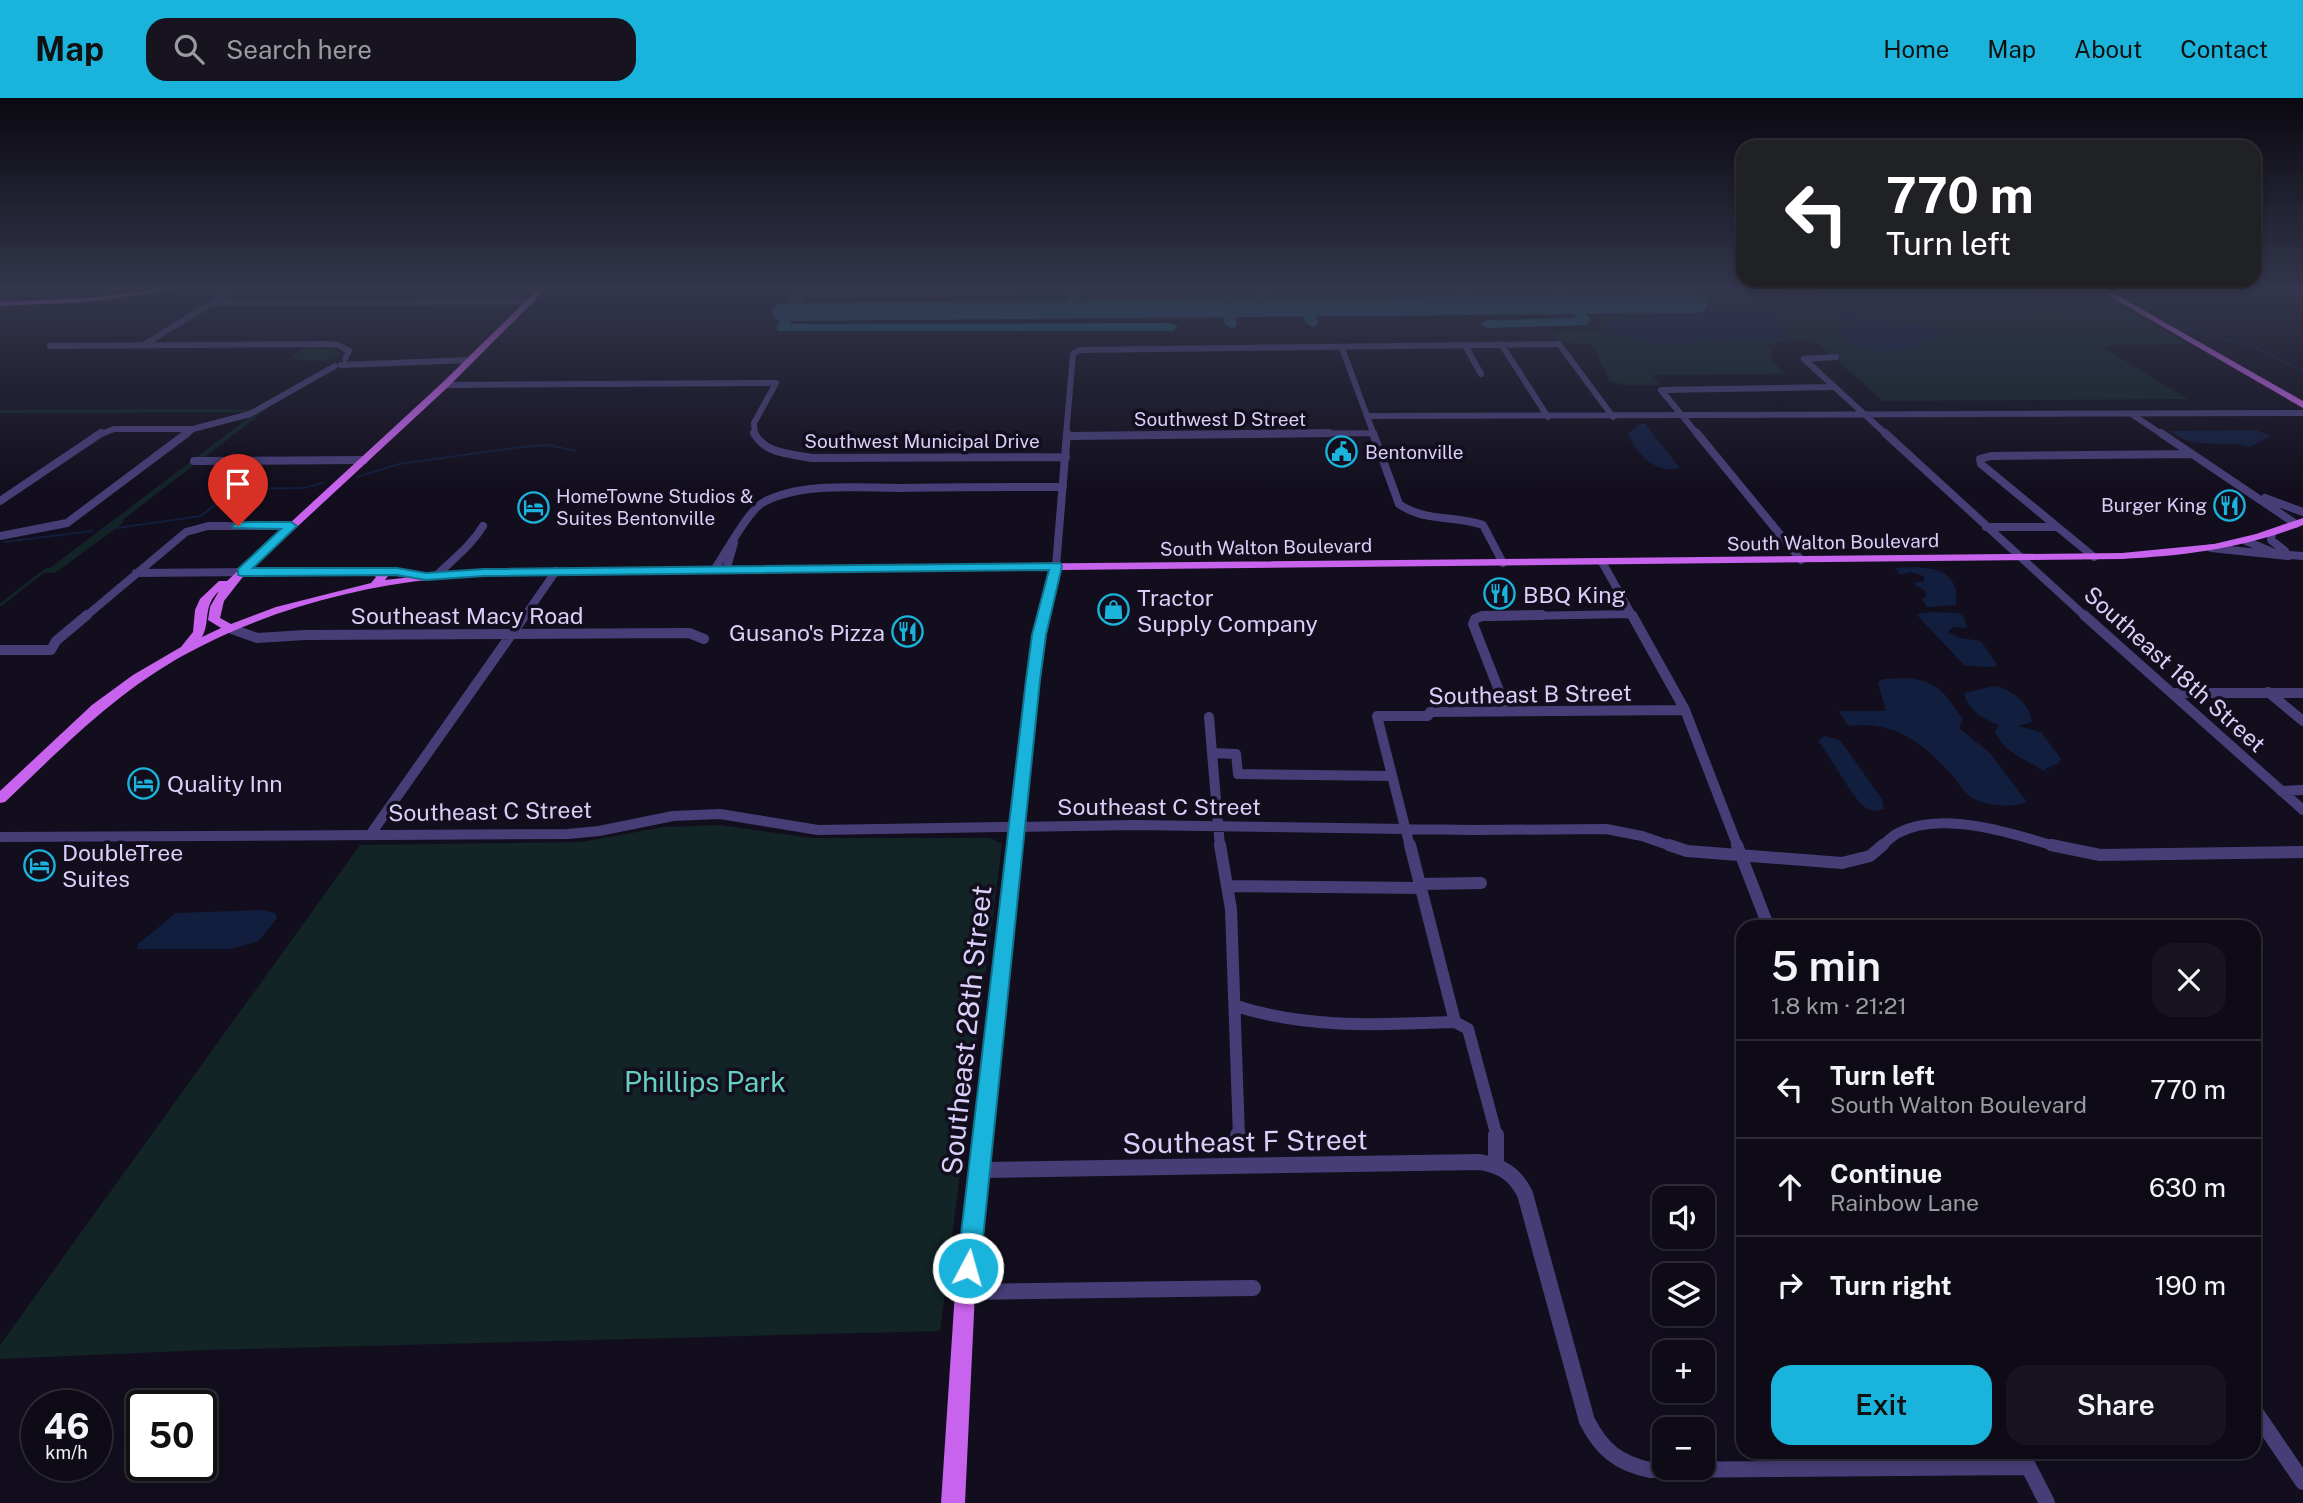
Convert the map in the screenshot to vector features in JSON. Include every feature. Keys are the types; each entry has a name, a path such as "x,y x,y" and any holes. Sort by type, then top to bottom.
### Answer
{"main road":[{"path":"232,629 214,620 213,610 218,598 291,526 476,356"},
{"path":"2217,356 2303,405"},
{"name":"South Walton Boulevard","path":"161,665 232,629 301,604 375,585 432,576 556,571 2094,557 2150,555 2211,548 2250,540 2300,523"},
{"name":"Southeast 28th Street","path":"953,1503 965,1293 1016,829 1039,635 1056,566"},
{"path":"374,572 382,576 375,585"},
{"path":"0,799 98,707 192,642 199,633 198,615 204,601 220,584 240,574"}],"street":[{"path":"347,361 349,356"},
{"path":"1056,566 1074,356"},
{"path":"1345,356 1399,504 1415,514 1462,517 1483,525 1503,563"},
{"path":"1471,356 1481,374"},
{"path":"1508,356 1548,417"},
{"path":"1568,356 1613,416"},
{"name":"Southeast 18th Street","path":"1836,357 1804,359 2020,558 2303,810"},
{"path":"0,501 106,431 193,429 243,417 347,361 469,362"},
{"name":"Southwest Municipal Drive","path":"445,385 776,383 754,423 753,432 764,446 783,454 826,459 1066,457"},
{"path":"1801,560 1661,390 1832,387"},
{"path":"1368,416 2303,413"},
{"path":"2132,414 2246,491 2300,523"},
{"path":"1,536 67,523 193,429"},
{"name":"Southwest D Street","path":"1068,436 1373,433"},
{"path":"2094,557 1981,464 1980,459 1991,456 2191,454"},
{"path":"194,461 363,460"},
{"path":"720,570 746,518 756,507 775,496 797,491 1063,487"},
{"path":"2246,491 2303,512"},
{"path":"0,650 51,650 56,641 179,536 194,529 208,526 291,526"},
{"path":"136,573 397,571 432,576 472,544 473,538 483,526"},
{"path":"1986,527 2056,527"},
{"path":"2272,533 2271,540 2286,553"},
{"path":"2250,540 2268,551 2303,555"},
{"path":"2211,548 2286,553"},
{"path":"1602,562 1685,710 1766,920"},
{"path":"370,835 556,571"},
{"path":"1507,711 1473,624 1475,619 1482,615 1629,614"},
{"name":"Southeast Macy Road","path":"232,629 240,636 249,638 315,635 689,633 704,639"},
{"path":"2268,692 2303,721"},
{"path":"2172,693 2303,692"},
{"name":"Southeast B Street","path":"1392,776 1377,716 1428,716 1430,712 1685,710"},
{"path":"1209,717 1217,827 1228,886 1236,1006 1235,1084 1239,1143"},
{"path":"1213,753 1236,754 1238,774 1392,776 1455,1022"},
{"path":"2281,790 2303,790"},
{"name":"Southeast C Street","path":"0,838 568,834 599,831 673,816 720,814 818,830 1016,829 1135,825 1606,829 1642,836 1688,851 1842,863 1870,856 1897,833 1926,824 2005,831 2071,851 2100,855 2303,852"},
{"path":"1228,886 1420,886 1481,883"},
{"path":"1236,1006 1256,1014 1312,1024 1455,1022 1468,1028 1503,1168 1520,1181 1525,1194 1587,1422 1597,1442 1611,1456 1629,1466 1650,1470 2024,1460 2047,1503"},
{"name":"Southeast F Street","path":"979,1170 1480,1162 1503,1168"},
{"path":"965,1293 1253,1288"},
{"path":"2261,1420 2303,1482"}],"green space":[{"path":"293,356 341,356 323,361 290,358"},
{"path":"1597,356 1772,356 1772,361 1787,374 1653,376 1661,385 1624,385 1610,381"},
{"path":"1831,356 2116,356 2188,399 1883,401"},
{"path":"267,409 124,519 122,524 55,573 44,573 0,607 0,603 256,412 0,413 0,410"},
{"name":"Phillips Park","path":"719,825 812,838 990,838 1002,844 940,1331 207,1350 0,1359 0,1345 360,845 581,842 664,827"}],"water":[{"path":"1640,424 1645,424 1680,468 1655,466 1642,455 1628,433"},
{"path":"2256,430 2271,436 2250,447 2188,441 2170,431"},
{"path":"1895,568 1929,568 1945,574 1955,587 1956,605 1927,607 1922,599 1927,596 1925,591 1913,583 1925,581 1923,576 1911,572 1900,575"},
{"path":"1959,613 1964,617 1967,628 1953,627 1948,632 1960,638 1981,641 1996,663 1995,667 1965,666 1916,614"},
{"path":"1908,678 1928,683 1941,691 1963,719 1959,728 1990,753 2027,802 2008,806 1974,799 1930,753 1906,736 1880,727 1848,726 1839,711 1886,711 1878,683 1883,679"},
{"path":"1995,686 2014,694 2024,703 2032,722 2018,726 2041,732 2061,759 2059,763 2045,769 2050,775 2006,747 1995,732 1999,725 1982,717 1969,705 1964,693"},
{"path":"1824,736 1840,740 1882,799 1884,809 1870,810 1856,798 1818,741"},
{"path":"260,910 275,913 277,918 259,941 231,949 137,949 138,944 176,913"}],"waterway":[{"path":"2272,356 2303,371"},
{"path":"357,477 399,464 521,447 548,445 576,451"},
{"path":"117,528 201,516 235,489 303,488 323,483"},
{"path":"4,542 92,531"}],"place":[{"name":"Bentonville","path":"1342,452"},
{"name":"Burger King","path":"2230,505"},
{"name":"HomeTowne Studios & Suites Bentonville","path":"533,507"},
{"name":"BBQ King","path":"1500,594"},
{"name":"Tractor Supply Company","path":"1114,610"},
{"name":"Gusano's Pizza","path":"908,632"},
{"name":"Quality Inn","path":"144,783"},
{"name":"DoubleTree Suites","path":"39,865"}],"route":[{"path":"238,526 291,526 242,572 397,571 426,577 484,572 1056,566 1039,635 1033,680 968,1268"}]}
